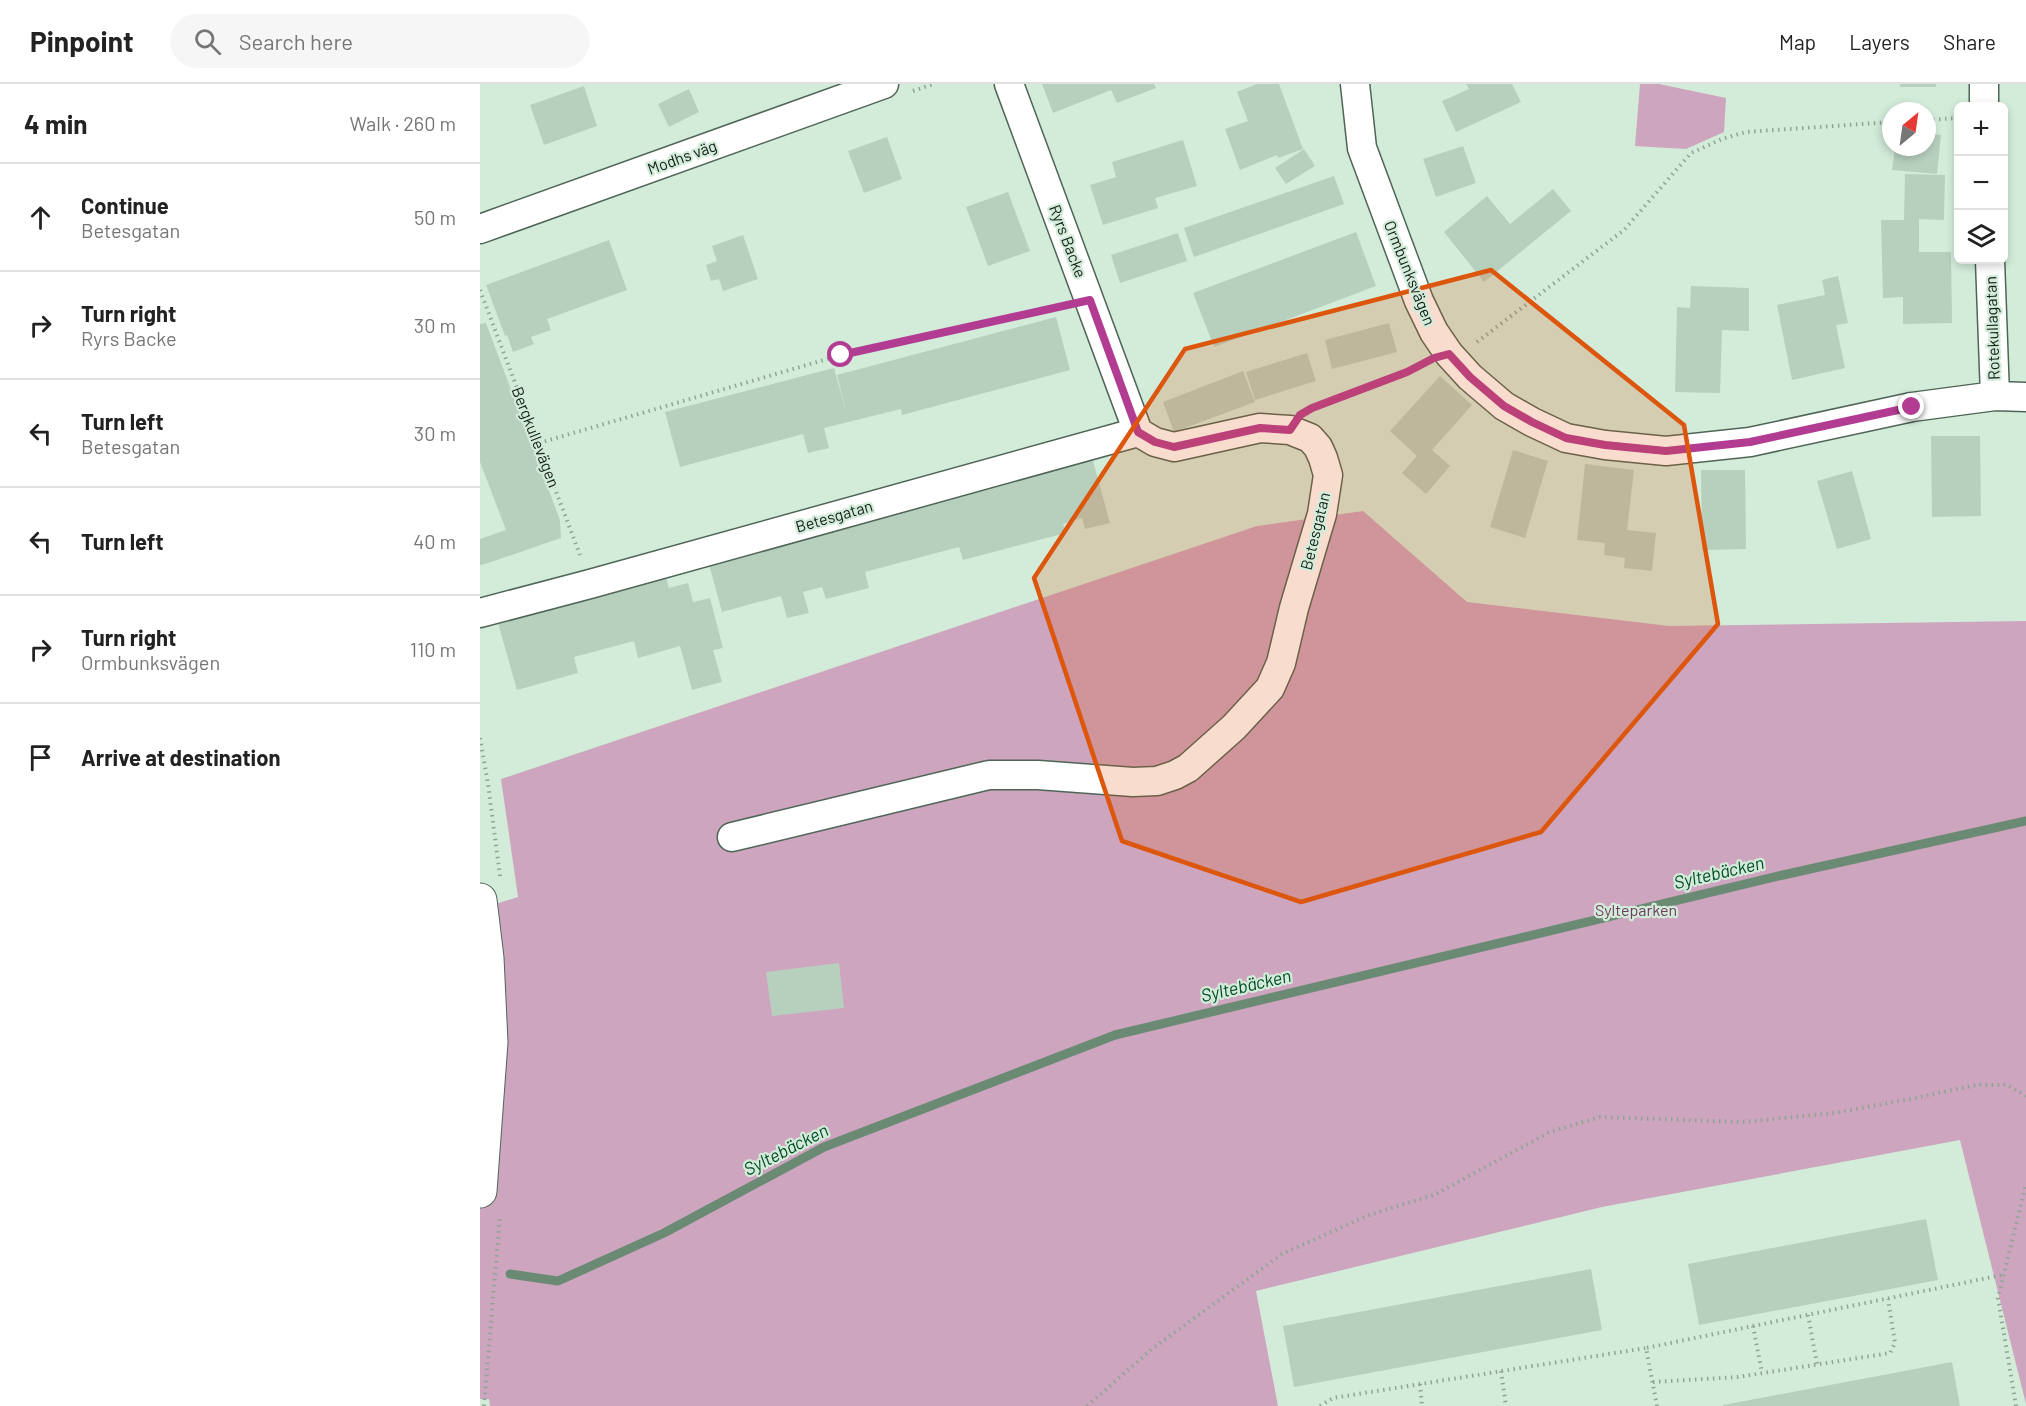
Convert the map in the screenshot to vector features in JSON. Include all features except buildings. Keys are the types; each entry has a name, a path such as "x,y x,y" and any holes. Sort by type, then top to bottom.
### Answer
{"street":[{"name":"Modhs väg","path":"480,229 884,84"},
{"name":"Ryrs Backe","path":"1009,84 1138,432"},
{"name":"Ormbunksvägen","path":"1355,84 1362,148 1419,301 1434,332 1449,354 1470,377 1504,406 1557,434 1566,438 1605,445 1666,451 1750,442 1912,407 1995,396 2026,397"},
{"path":"1984,84 1984,102"},
{"name":"Rotekullagatan","path":"1990,264 1995,396"},
{"name":"Betesgatan","path":"480,613 1138,432 1155,442 1174,447 1260,428 1290,430 1310,438 1318,447 1328,475 1322,514 1293,608 1281,663 1270,688 1234,727 1188,768 1157,781 1133,782 1038,775 989,775 732,837"},
{"path":"480,900 487,958 491,1042 480,1191"}],"path":[{"path":"1936,119 1954,118"},
{"path":"1290,430 1300,415 1312,408 1407,372 1434,358 1469,348 1624,230 1691,153 1722,139 1746,132 1882,123"},
{"name":"Bergkullevägen","path":"480,290 590,584"},
{"path":"539,443 841,355 1090,300"},
{"path":"1087,1406 1152,1349 1282,1254 1370,1215 1434,1195 1550,1132 1600,1117 1743,1122 1834,1113 1976,1085 2007,1085 2026,1096"},
{"path":"2016,1406 1998,1298 2026,1184"},
{"path":"1320,1406 1333,1398 1646,1348 2002,1275"},
{"path":"1653,1382 1738,1377 1890,1353 1895,1343 1888,1299"},
{"path":"1808,1314 1817,1364"},
{"path":"1753,1326 1762,1373"},
{"path":"1646,1348 1657,1406"},
{"path":"1501,1371 1506,1406"},
{"path":"1420,1384 1422,1406"}],"highlighted area":[{"path":"1491,270 1684,425 1718,624 1541,832 1301,902 1122,841 1034,578 1185,349"}],"green space":[{"path":"1640,84 1659,84 1726,98 1724,132 1686,149 1635,146"},
{"name":"Sylteparken","path":"1363,511 1467,602 1669,626 2026,621 2026,1404 1960,1140 1602,1207 1256,1291 1278,1406 490,1406 489,1399 480,1399 480,909 518,897 501,779 1257,526"}],"waterway":[{"name":"Syltebäcken","path":"510,1274 558,1281 664,1233 824,1147 1115,1035 1783,875 2026,821"}],"route":[{"path":"841,355 1090,300 1138,432 1155,442 1174,447 1260,428 1290,430 1300,415 1312,408 1449,354 1470,377 1504,406 1566,438 1605,445 1666,451 1750,442 1912,407"}]}
